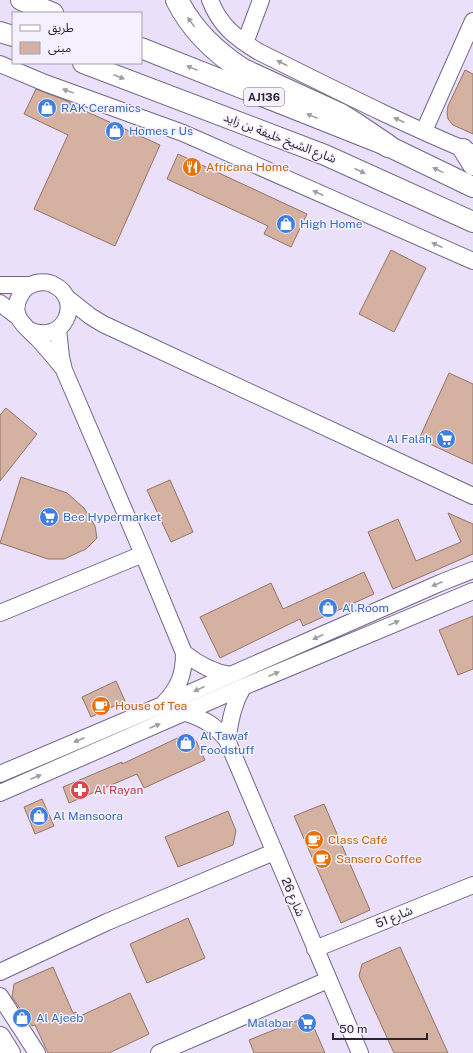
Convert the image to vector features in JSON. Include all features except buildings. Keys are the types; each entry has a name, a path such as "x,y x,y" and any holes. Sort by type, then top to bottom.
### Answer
{"highway":[{"path":"177,0 192,24 203,37 215,49 243,70 341,115 357,124 388,146"}],"main road":[{"path":"21,0 51,12"},
{"path":"0,32 12,36"},
{"name":"AJ136","path":"142,48 388,146 473,187"},
{"name":"شارع الشيخ خليفة بن زايد","path":"86,64 325,155 473,222"},
{"path":"0,1037 10,1053"}],"street":[{"path":"210,0 224,26 232,34 259,52 470,155"},
{"path":"245,43 261,0"},
{"path":"424,132 473,21"},
{"path":"0,64 45,83 183,133 473,261"},
{"path":"64,370 48,349 24,327 18,316 18,299 25,289 35,283 47,283 58,288 66,297 90,316 103,324 473,496"},
{"path":"0,285 30,285"},
{"path":"66,297 68,308 66,320 60,327 61,356 64,370 184,653 182,676 177,687 162,705"},
{"path":"0,303 18,316"},
{"path":"29,330 41,334 47,334 60,327 83,322 103,324"},
{"path":"0,613 143,554"},
{"path":"0,774 473,570"},
{"path":"0,793 243,687 473,591"},
{"path":"184,653 203,666 216,672 230,675"},
{"path":"227,740 230,718 243,687"},
{"name":"شارع 26","path":"186,713 209,723 220,731 227,740 360,1053"},
{"path":"0,972 107,922 274,852"},
{"name":"شارع 51","path":"315,949 473,885"},
{"path":"159,1053 328,980"},
{"path":"0,996 37,1053"}],"place":[{"name":"RAK Ceramics","path":"47,108"},
{"name":"Homes r Us","path":"115,131"},
{"name":"Africana Home","path":"192,167"},
{"name":"High Home","path":"286,224"},
{"name":"Al Falah","path":"446,439"},
{"name":"Bee Hypermarket","path":"49,517"},
{"name":"Al Room","path":"328,608"},
{"name":"House of Tea","path":"101,706"},
{"name":"Al Tawaf Foodstuff","path":"186,743"},
{"name":"Al Rayan","path":"80,790"},
{"name":"Al Mansoora","path":"39,816"},
{"name":"Class Café","path":"314,840"},
{"name":"Sansero Coffee","path":"322,859"},
{"name":"Al Ajeeb","path":"22,1018"},
{"name":"Malabar","path":"307,1023"}]}
